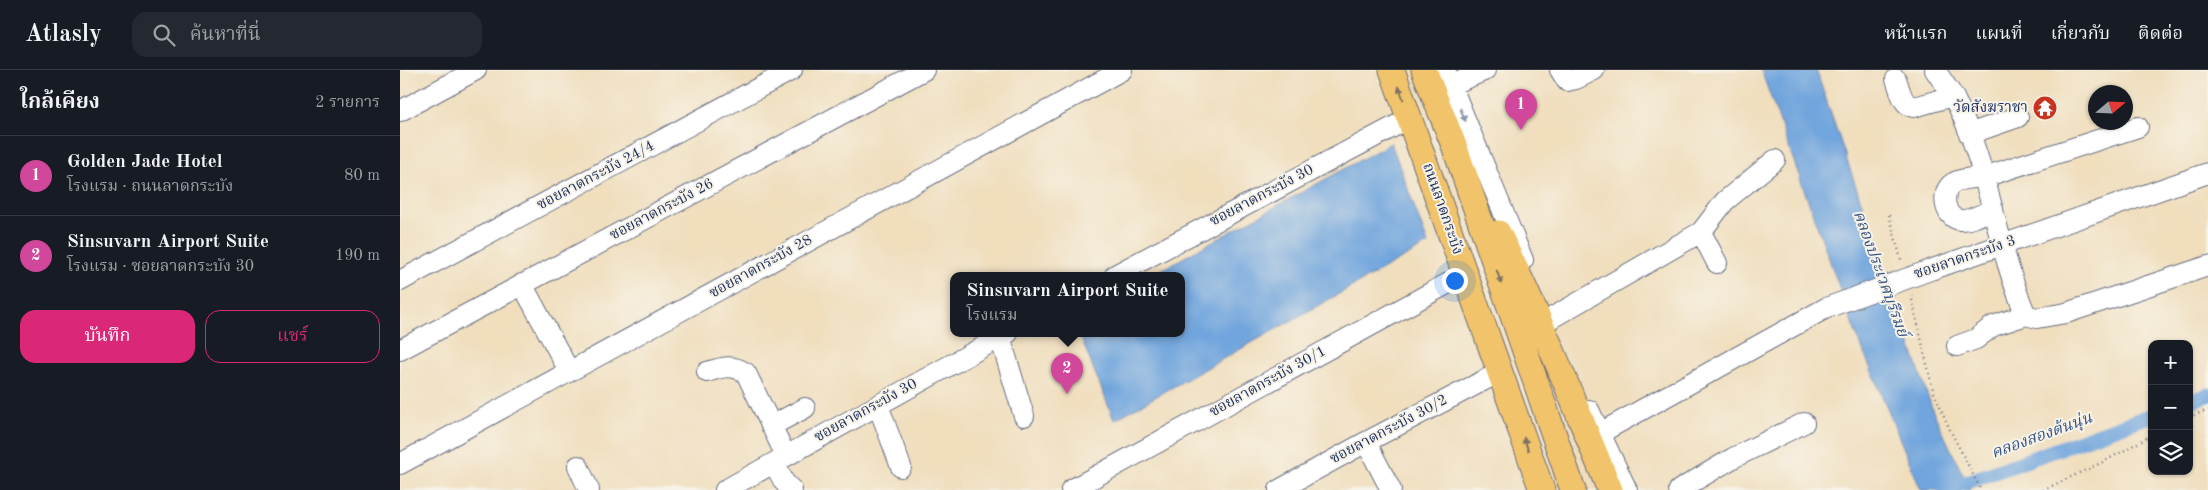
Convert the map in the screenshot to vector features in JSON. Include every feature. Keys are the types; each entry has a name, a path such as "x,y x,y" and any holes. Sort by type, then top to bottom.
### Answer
{"main road":[{"name":"ถนนลาดกระบัง","path":"1392,70 1542,490"},
{"path":"1424,70 1455,148 1573,490"},
{"path":"1455,148 1518,273 1610,490"}],"street":[{"path":"400,111 476,70"},
{"name":"ซอยลาดกระบัง 24/4","path":"400,281 792,70"},
{"name":"ซอยลาดกระบัง 26","path":"400,350 924,70"},
{"name":"ซอยลาดกระบัง 28","path":"400,464 1122,70"},
{"path":"1486,70 1448,77 1548,320 1627,490"},
{"path":"1560,70 1567,81 1576,79 1594,70"},
{"path":"1935,70 1953,96 1969,134 1984,176 2002,245 2024,309 2037,318 2066,313 2208,266"},
{"path":"1896,78 1908,107 1953,96"},
{"path":"1969,134 2018,117"},
{"name":"ซอยลาดกระบัง 30","path":"1121,272 1410,118"},
{"path":"1993,210 1963,220 1952,217 1947,208 1945,196 1947,190 1953,183 1984,176 2138,127"},
{"path":"1548,320 1702,232 1725,201 1775,160"},
{"name":"ซอยลาดกระบัง 3","path":"1600,433 1826,308 1933,268 2208,173"},
{"path":"1702,232 1717,263"},
{"name":"ซอยลาดกระบัง 30/1","path":"1071,490 1465,274"},
{"path":"522,284 569,372"},
{"path":"1991,311 2024,309"},
{"path":"1957,346 1976,339 1993,326 2024,309"},
{"name":"ซอยลาดกระบัง 30","path":"725,490 1000,337"},
{"path":"1004,337 1024,416"},
{"path":"708,372 726,366 738,368 746,373 771,426 784,482 792,490"},
{"name":"ซอยลาดกระบัง 30/2","path":"1279,490 1500,372"},
{"path":"878,405 901,466"},
{"path":"771,426 805,408"},
{"path":"1679,490 1733,458 1804,423"},
{"path":"1366,442 1390,490"},
{"path":"578,466 589,490"}],"path":[{"path":"1889,215 1904,268"},
{"path":"1909,286 1933,390 1950,430 1981,490"},
{"path":"2193,416 2208,410"},
{"path":"2043,490 2096,465 2148,437"}],"water":[{"name":"คลองประเวศบุรีรมย์","path":"1761,70 1816,70 1933,411 1970,490 1921,490 1855,331"},
{"path":"1391,143 1428,244 1114,420 1081,337 1185,337 1185,272 1157,272"}],"waterway":[{"name":"คลองสองต้นนุ่น","path":"2193,401 2208,395"},
{"name":"คลองสองต้นนุ่น","path":"1945,490 2148,416"}],"place":[{"name":"วัดสังฆราชา","path":"2045,108"},
{"name":"Golden Jade Hotel","path":"1521,130"},
{"name":"Sinsuvarn Airport Suite","path":"1067,394"}]}
